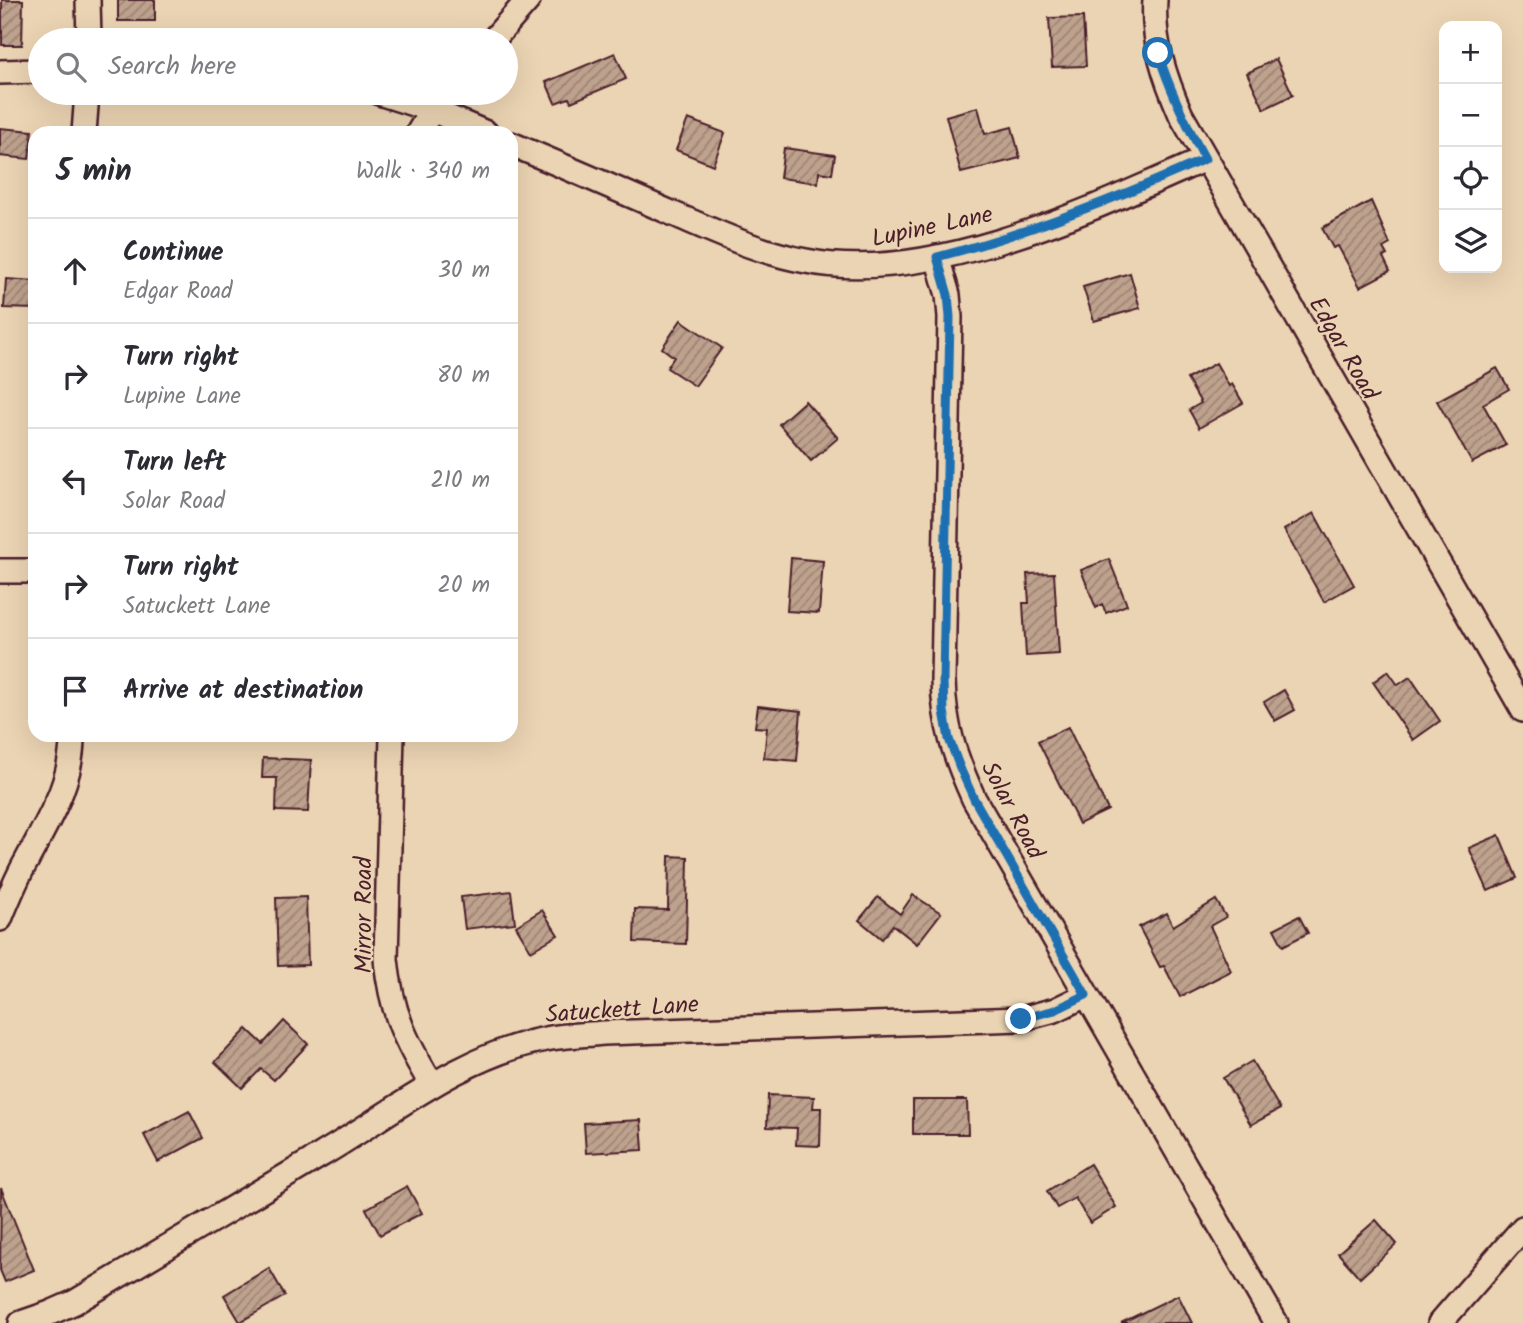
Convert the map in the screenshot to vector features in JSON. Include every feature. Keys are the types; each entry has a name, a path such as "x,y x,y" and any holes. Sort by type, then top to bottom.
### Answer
{"street":[{"path":"88,0 89,28"},
{"path":"504,28 528,0"},
{"name":"Edgar Road","path":"1155,0 1153,24 1158,53 1168,86 1181,115 1523,710"},
{"path":"0,72 28,71"},
{"path":"85,126 86,105"},
{"path":"423,126 436,105"},
{"path":"445,105 476,126"},
{"name":"Lupine Lane","path":"518,147 738,241 805,261 874,267 937,257 983,245 1076,214 1205,159"},
{"name":"Solar Road","path":"937,257 946,285 950,317 943,680 944,711 949,739 974,799 1276,1323"},
{"path":"0,571 28,571"},
{"path":"0,919 63,789 71,742"},
{"name":"Mirror Road","path":"392,742 386,959 389,988 395,1014 432,1085"},
{"name":"Satuckett Lane","path":"21,1323 75,1302 344,1141 432,1085 491,1056 546,1038 604,1033 1021,1019 1055,1010 1086,995"},
{"path":"1440,1323 1523,1228"}],"building":[{"path":"2,0 23,0 22,45 2,45"},
{"path":"118,0 155,0 155,21 118,21"},
{"path":"1083,17 1086,66 1052,67 1049,18"},
{"path":"615,53 626,79 571,102 569,98 555,103 546,82"},
{"path":"1276,59 1293,95 1264,109 1247,73"},
{"path":"978,107 985,134 1012,127 1020,158 961,173 946,116"},
{"path":"688,119 725,133 713,165 676,150"},
{"path":"0,128 28,131 28,159 0,156"},
{"path":"784,148 835,155 832,174 819,172 818,183 780,178"},
{"path":"1371,201 1390,244 1383,248 1387,255 1383,257 1390,271 1360,287 1338,246 1333,248 1322,228"},
{"path":"1130,273 1140,308 1094,321 1083,287"},
{"path":"6,279 28,281 28,309 4,308"},
{"path":"681,320 722,348 695,386 667,368 674,357 662,348"},
{"path":"1216,363 1243,403 1199,428 1189,410 1201,403 1187,379"},
{"path":"1497,368 1509,389 1483,404 1506,445 1472,463 1437,401"},
{"path":"805,401 838,438 811,461 779,424"},
{"path":"1314,513 1354,585 1324,602 1284,530"},
{"path":"791,558 823,561 819,613 787,611"},
{"path":"1109,559 1127,605 1106,613 1102,604 1096,608 1081,570"},
{"path":"1054,573 1059,654 1026,656 1023,603 1029,603 1027,574"},
{"path":"1388,671 1398,685 1410,677 1440,721 1413,740 1373,682"},
{"path":"1284,690 1295,710 1275,721 1264,702"},
{"path":"758,706 801,711 797,761 764,758 767,728 755,727"},
{"path":"1068,727 1108,810 1079,824 1038,741"},
{"path":"263,758 311,760 308,812 276,811 277,778 262,778"},
{"path":"1499,835 1517,878 1488,891 1469,848"},
{"path":"669,856 688,857 686,944 634,942 635,909 668,910"},
{"path":"511,891 515,923 465,929 461,897"},
{"path":"913,895 941,913 917,944 893,925 882,939 859,920 878,897 900,914"},
{"path":"306,897 308,965 278,966 276,898"},
{"path":"1216,900 1226,917 1210,926 1231,971 1180,997 1139,927 1167,913 1173,926"},
{"path":"542,910 558,935 531,951 516,926"},
{"path":"1299,916 1308,933 1283,946 1274,929"},
{"path":"284,1021 308,1044 274,1080 261,1069 242,1088 215,1062 247,1029 263,1044"},
{"path":"1252,1061 1280,1109 1251,1125 1223,1078"},
{"path":"768,1095 814,1097 813,1108 821,1108 820,1146 796,1145 797,1128 767,1127"},
{"path":"913,1100 967,1100 968,1134 913,1134"},
{"path":"189,1111 203,1138 158,1162 144,1135"},
{"path":"641,1120 643,1150 586,1153 584,1123"},
{"path":"1090,1164 1116,1207 1090,1223 1075,1198 1057,1208 1047,1191"},
{"path":"407,1186 422,1213 380,1235 366,1209"},
{"path":"1,1188 34,1270 5,1282 0,1270"},
{"path":"1376,1220 1397,1244 1360,1278 1338,1253"},
{"path":"269,1268 285,1296 240,1322 224,1295"},
{"path":"1178,1295 1192,1323 1121,1323"}],"route":[{"path":"1021,1019 1055,1010 1086,995 974,799 949,739 944,711 943,680 950,317 944,276 937,257 983,245 1076,214 1205,159 1168,86 1158,53"}]}
